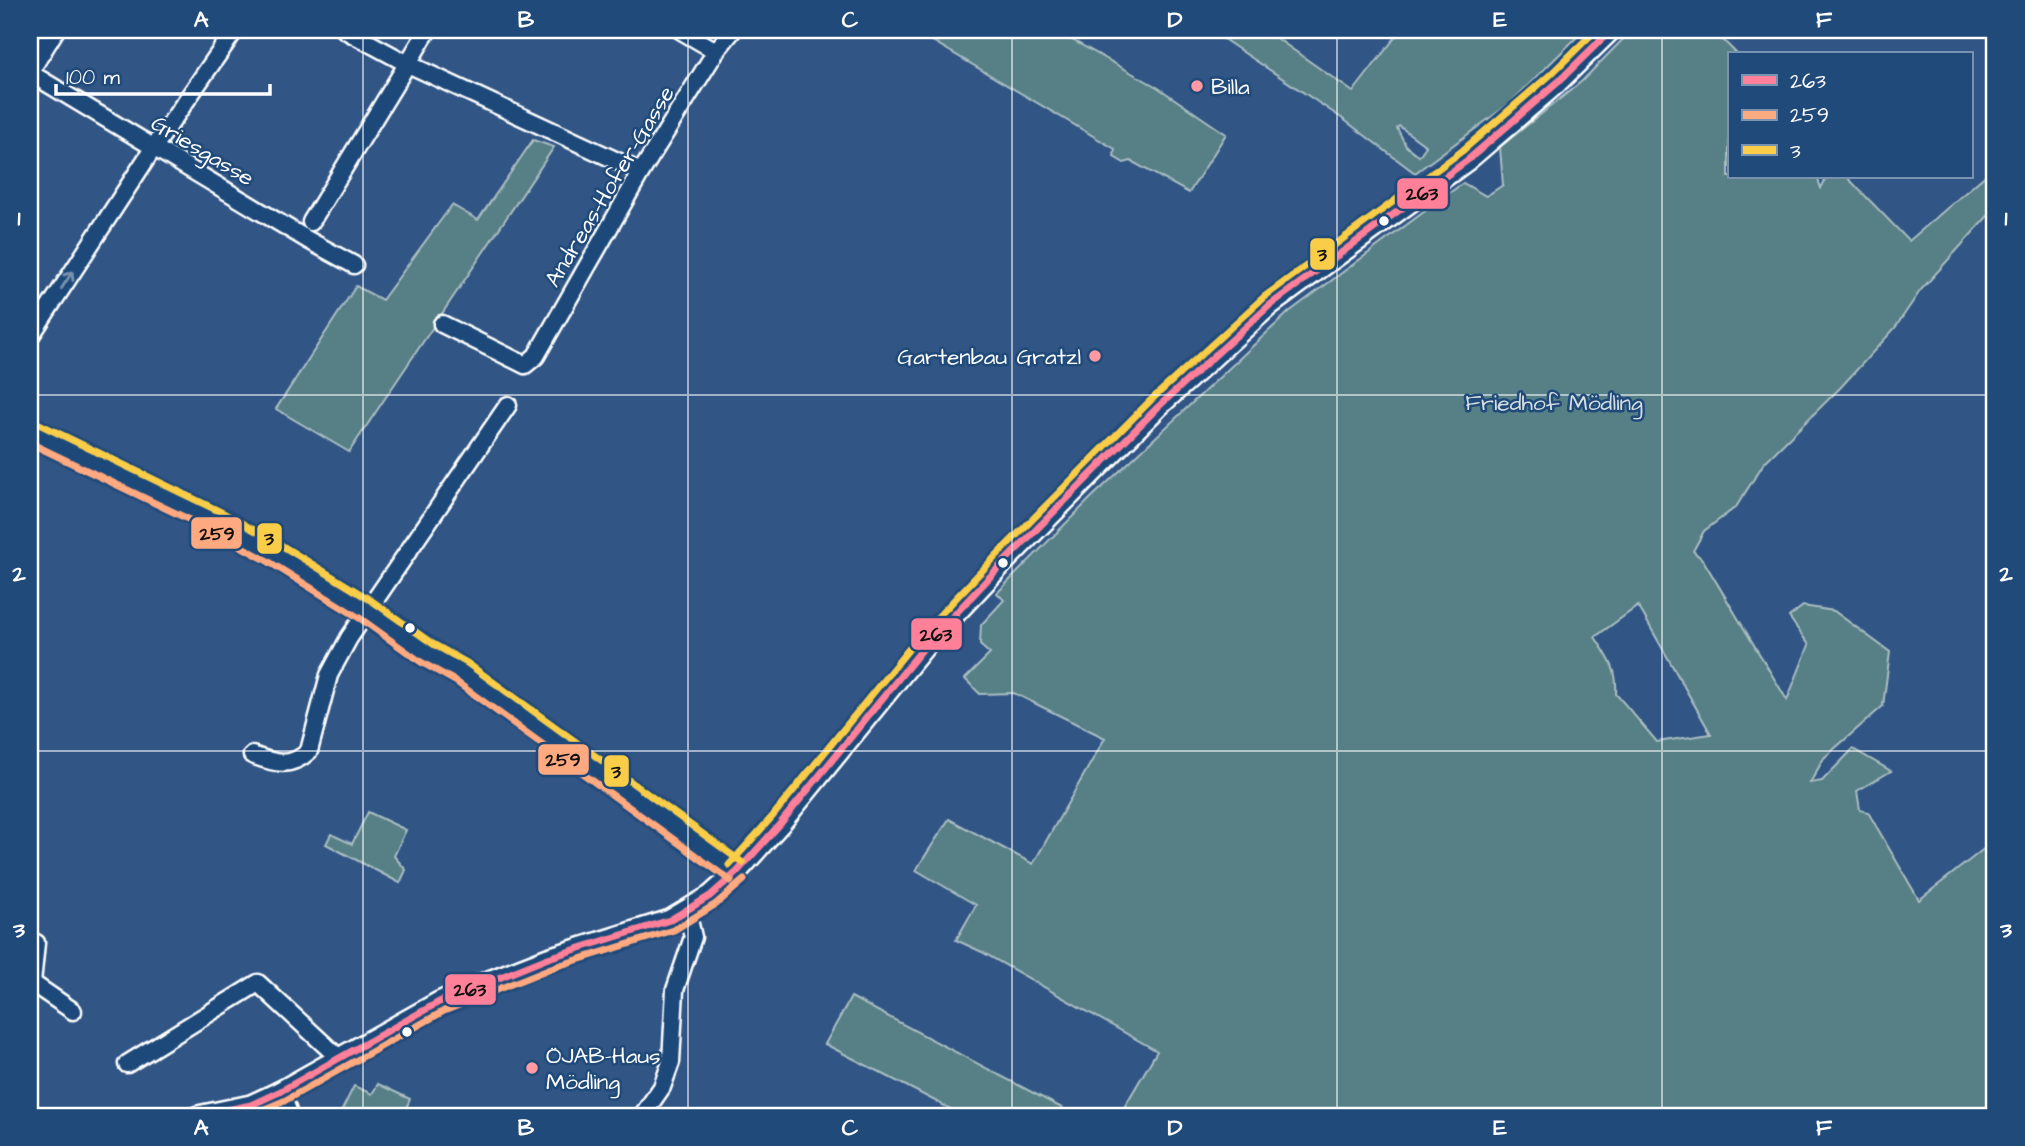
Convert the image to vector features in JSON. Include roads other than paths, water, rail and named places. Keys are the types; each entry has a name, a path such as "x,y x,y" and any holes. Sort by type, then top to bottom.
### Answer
{"street":[{"path":"30,71 54,30"},
{"path":"30,337 235,30"},
{"path":"345,30 408,64 641,172"},
{"path":"311,222 428,30"},
{"path":"680,30 716,51"},
{"name":"Andreas-Hofer-Gasse","path":"442,324 525,365 536,356 641,172 716,51 733,30"},
{"path":"198,1116 251,1105 466,990 548,958 670,920 710,896 737,872 780,824 925,646 1002,564 1158,407 1270,305 1469,159 1557,83 1611,30"},
{"name":"Griesgasse","path":"30,71 154,148 354,265"},
{"path":"253,755 275,763 291,762 301,759 309,751 329,675 349,638 508,405"},
{"path":"30,431 220,523 367,610 428,653 461,672 737,872"},
{"path":"642,1116 662,1087 671,1062 676,990 693,937 687,911"},
{"path":"30,940 36,943 32,983 73,1011"},
{"path":"127,1064 258,983 339,1058"},
{"path":"279,1092 286,1110 285,1116"}],"place":[{"name":"Billa","path":"1197,86"},
{"name":"Gartenbau Gratzl","path":"1095,356"},
{"name":"ÖJAB-Haus Mödling","path":"532,1068"}],"park label":[{"name":"Friedhof Mödling","path":"1554,402"}]}
